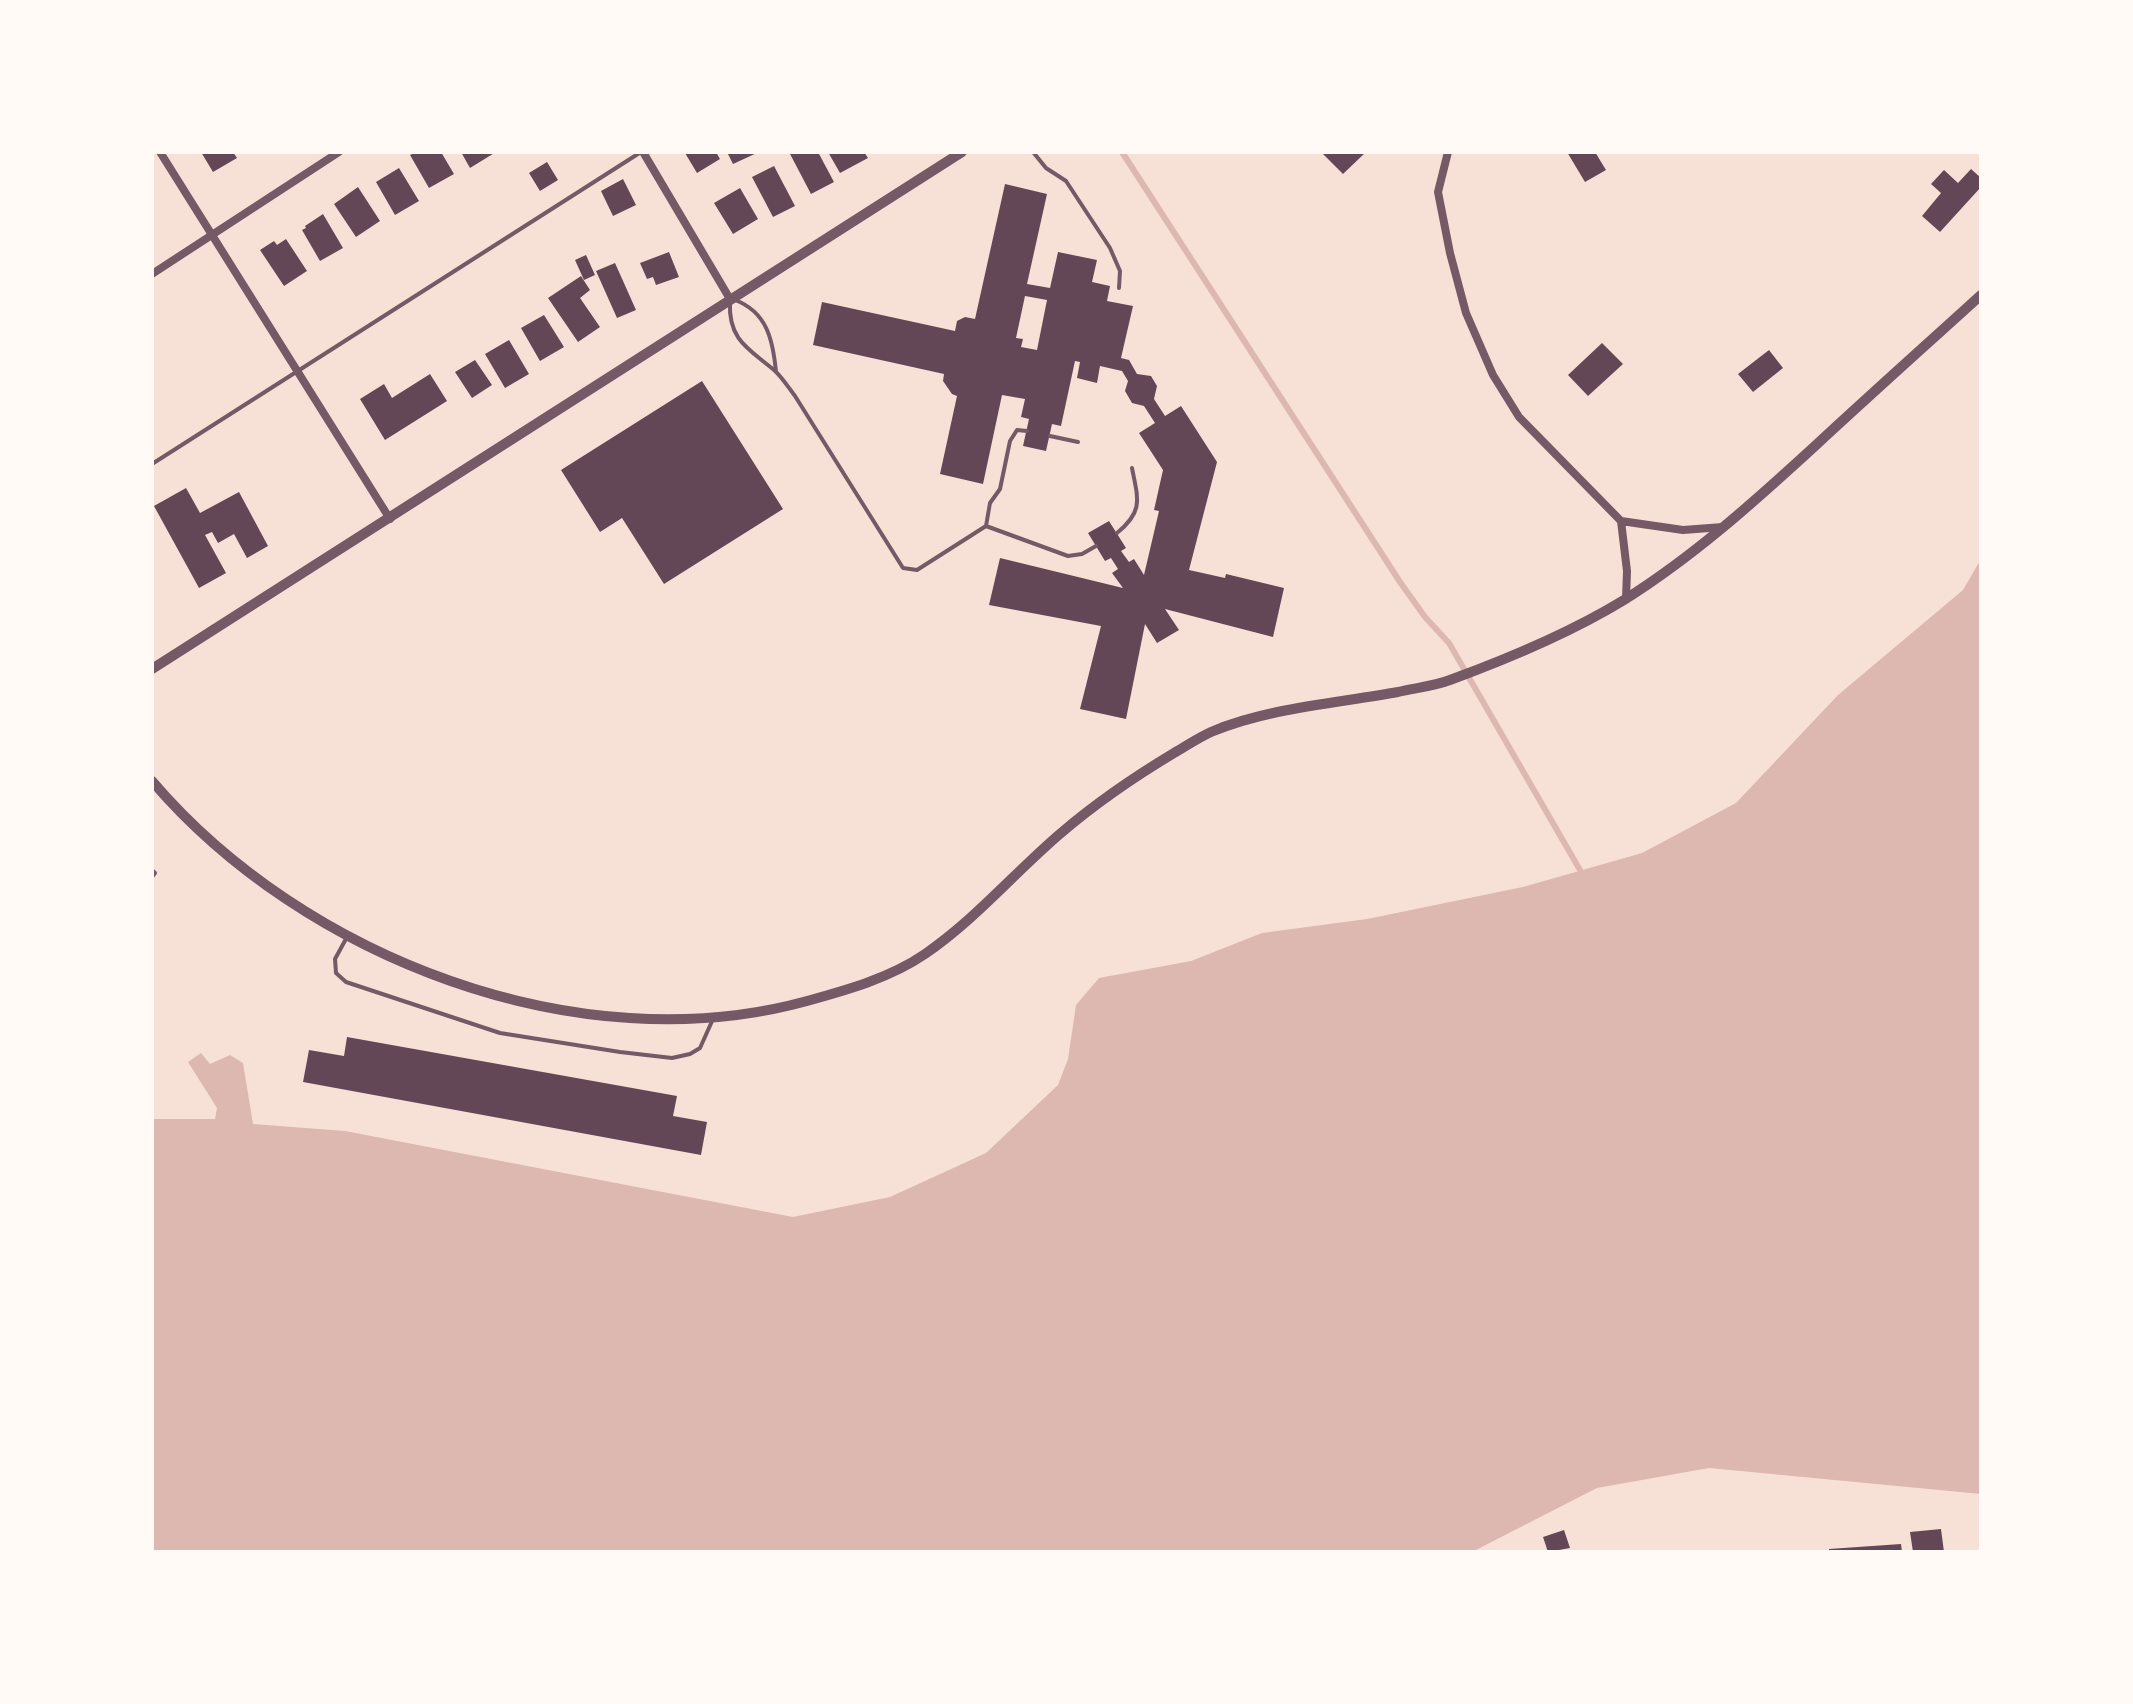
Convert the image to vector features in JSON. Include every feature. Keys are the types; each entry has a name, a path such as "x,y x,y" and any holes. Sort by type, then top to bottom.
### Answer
{"street":[{"path":"160,152 390,519"},
{"path":"152,274 339,152"},
{"path":"642,152 730,299"},
{"path":"152,669 962,152"},
{"path":"1448,152 1438,192 1466,313 1493,375 1519,417 1621,521 1683,530 1726,527"},
{"path":"152,781 178,811 253,875 332,928 430,975 515,1002 620,1019 713,1019 782,1008 860,986 924,955 989,901 1061,833 1130,780 1207,734 1248,718 1444,683 1553,640 1626,599 1726,527 1981,295"},
{"path":"1621,521 1627,571 1626,599"}],"lane":[{"path":"152,464 642,152"},
{"path":"1033,152 1046,168 1066,181 1110,248 1120,271 1119,288"},
{"path":"776,372 773,340 751,306 730,299 729,321 748,352 776,372 795,396 903,568 917,570 986,526 990,503 1000,489 1010,441 1017,430 1027,431"},
{"path":"1050,436 1078,442"},
{"path":"1117,533 1130,522 1139,504 1132,468"},
{"path":"986,526 1068,556 1082,554 1096,546"},
{"path":"152,870 155,873 152,877"},
{"path":"348,935 335,959 336,973 346,982 500,1033 672,1058 700,1048 713,1019"}],"shaded area":[{"path":"1981,559 1981,1494 1709,1468 1597,1488 1472,1552 152,1552 152,1119 215,1119 217,1108 188,1062 201,1053 210,1064 230,1055 243,1063 253,1124 345,1131 793,1217 890,1197 986,1153 1058,1085 1068,1059 1076,1005 1099,978 1191,961 1262,933 1367,919 1523,887 1642,853 1736,803 1838,695 1963,590"}],"building":[{"path":"201,152 233,152 237,158 213,172"},
{"path":"416,152 441,152 454,174 429,188 410,155"},
{"path":"461,152 496,152 470,168"},
{"path":"687,152 716,152 720,159 697,173"},
{"path":"727,152 759,152 733,164"},
{"path":"789,152 818,152 834,182 811,194"},
{"path":"828,152 864,152 868,158 840,173"},
{"path":"1321,152 1366,152 1343,174"},
{"path":"1567,152 1595,152 1606,170 1585,182"},
{"path":"547,162 558,180 540,191 529,173"},
{"path":"774,166 795,206 773,217 752,177"},
{"path":"399,168 419,201 395,215 376,182"},
{"path":"1971,169 1981,178 1981,187 1940,232 1922,216 1941,193 1931,184 1944,170 1958,183"},
{"path":"623,179 636,205 613,216 601,191"},
{"path":"1005,184 1047,194 1027,284 1050,288 1058,252 1097,260 1092,282 1110,286 1107,301 1133,306 1121,358 1129,360 1137,374 1151,376 1157,386 1154,399 1165,416 1181,406 1217,462 1189,570 1225,578 1226,574 1284,588 1273,637 1165,609 1179,630 1157,643 1145,624 1126,719 1080,709 1101,626 989,605 1000,558 1123,588 1112,573 1118,569 1111,558 1105,561 1088,533 1109,521 1126,548 1121,551 1129,562 1134,559 1144,575 1159,511 1154,510 1163,470 1139,433 1155,423 1144,406 1132,403 1125,391 1128,381 1122,371 1100,366 1097,383 1077,378 1080,362 1075,361 1061,426 1052,424 1046,451 1023,446 1029,419 1021,417 1025,399 1002,395 983,484 940,474 957,396 943,381 944,374 813,345 822,302 955,331 957,321 965,317 975,319","holes":["1025,296 1047,300 1037,350 1021,347 1023,339 1016,338"]},
{"path":"358,187 380,221 356,237 334,204"},
{"path":"740,188 758,219 733,234 714,203"},
{"path":"323,214 343,248 320,261 302,230"},
{"path":"286,239 307,271 284,286 260,250 274,241 277,245"},
{"path":"669,252 679,277 656,285 653,277 647,279 640,263"},
{"path":"586,255 595,275 584,280 575,260"},
{"path":"615,263 636,310 617,318 596,271"},
{"path":"581,276 590,290 580,298 600,327 578,342 548,298"},
{"path":"544,315 564,347 540,361 521,328"},
{"path":"509,340 529,374 505,388 485,354"},
{"path":"1602,343 1623,364 1588,396 1568,375"},
{"path":"1769,350 1783,368 1753,392 1738,374"},
{"path":"475,360 492,385 472,398 455,372"},
{"path":"430,374 447,401 385,440 360,399 384,384 392,398"},
{"path":"702,381 783,509 664,584 622,518 600,532 561,470"},
{"path":"186,488 200,513 239,492 268,546 247,558 234,534 218,543 212,532 205,535 226,573 199,588 154,506"},
{"path":"347,1037 677,1096 673,1116 707,1122 701,1155 303,1082 309,1050 344,1056"},
{"path":"1941,1529 1944,1552 1913,1552 1910,1532"},
{"path":"1564,1530 1570,1548 1548,1552 1543,1537"},
{"path":"1901,1544 1902,1552 1829,1552 1829,1549"}],"waterway":[{"path":"1122,152 1400,582 1425,617 1449,643 1580,870"}]}
